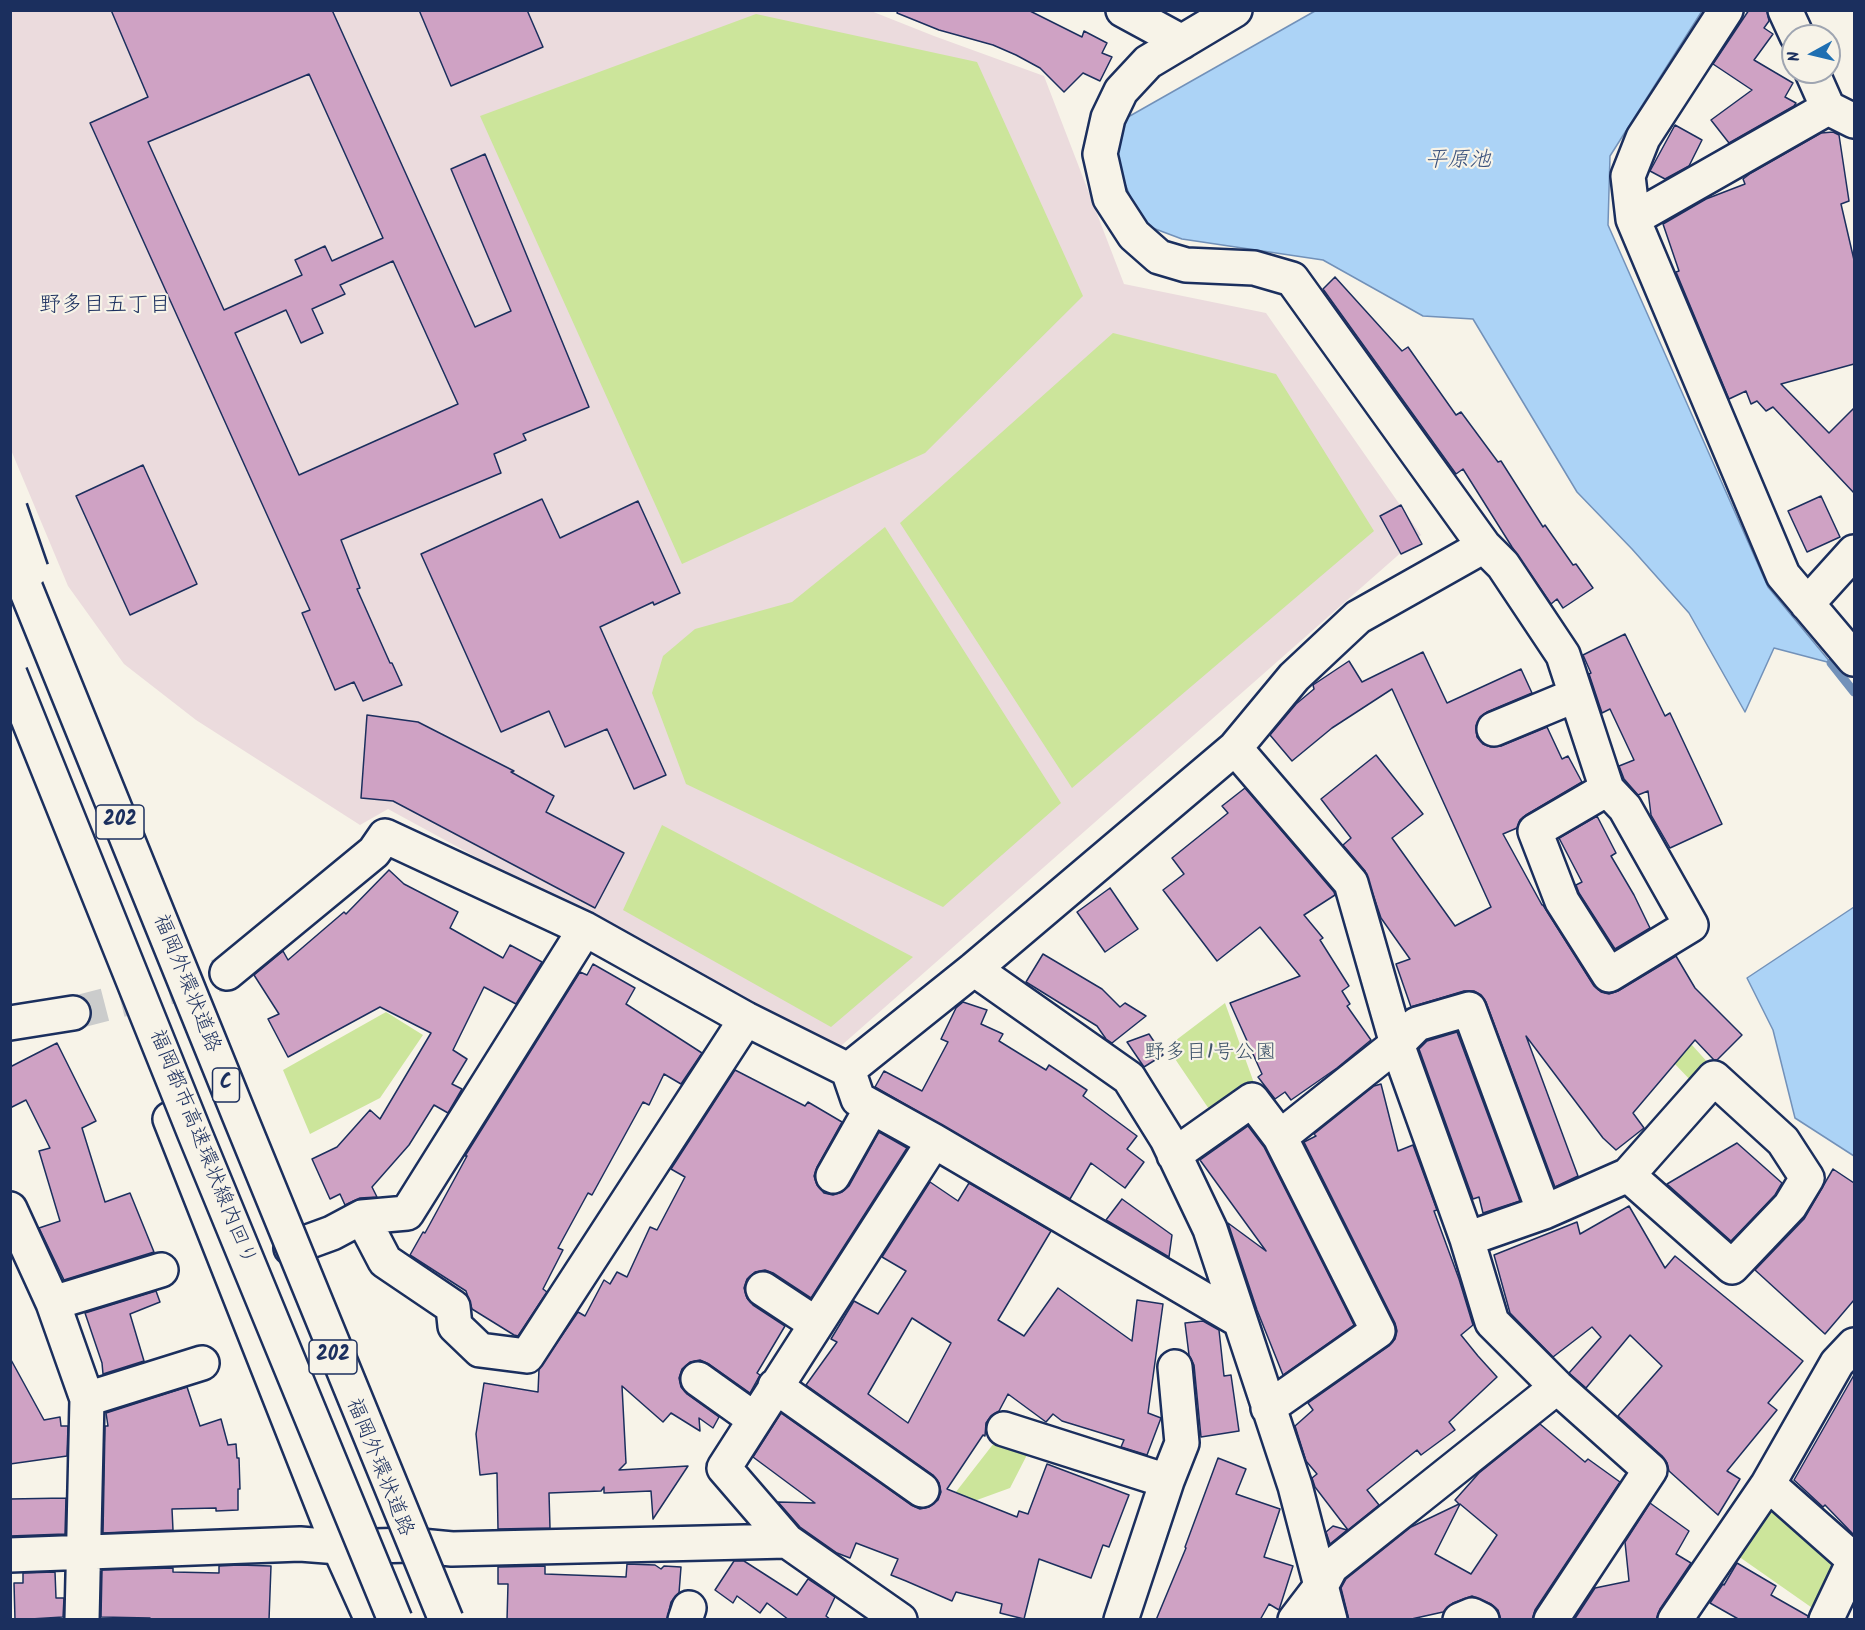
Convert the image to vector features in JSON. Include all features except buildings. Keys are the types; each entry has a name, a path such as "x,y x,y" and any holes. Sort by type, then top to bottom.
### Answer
{"main road":[{"path":"1123,10 1182,42"},
{"path":"1235,10 1148,62 1120,90 1108,118 1100,154 1110,198 1134,236 1159,257 1186,265 1254,268 1292,279 1484,546 1503,565 1563,655 1607,789 1625,808 1691,925 1609,975 1562,901 1535,831 1607,789"},
{"path":"1726,10 1643,138 1628,176 1633,219 1783,576 1854,659"},
{"path":"1785,10 1791,24"},
{"path":"1633,219 1841,114 1820,84"},
{"path":"10,509 68,696"},
{"path":"848,1070 974,969 1235,748 1294,677 1358,617 1484,546"},
{"name":"C","path":"10,549 446,1620"},
{"name":"福岡外環状道路","path":"10,549 291,1248 392,1507 410,1545 438,1620"},
{"path":"1807,604 1854,552"},
{"name":"福岡都市高速環状線内回り","path":"10,674 199,1145 395,1620"},
{"path":"1494,729 1576,694"},
{"path":"10,734 170,1119 339,1547 372,1620"},
{"path":"1235,748 1351,883 1397,1044 1467,1239 1492,1322 1557,1387 1650,1470 1551,1620"},
{"path":"227,973 374,852 385,836 585,929 746,1018 848,1070 858,1099 934,1141 1239,1320"},
{"path":"291,1248 332,1233 362,1217 407,1213 585,929"},
{"path":"974,969 1128,1078 1174,1155 1210,1229 1295,1486 1330,1620"},
{"path":"1280,1137 1397,1044 1417,1024 1469,1009 1544,1212"},
{"path":"10,1023 73,1013"},
{"path":"362,1217 385,1261 453,1307 455,1326 480,1350 526,1356 746,1018"},
{"path":"1467,1239 1544,1212 1628,1175 1714,1078 1783,1141 1807,1178 1790,1206 1732,1268 1628,1175"},
{"path":"1174,1155 1252,1100 1280,1137 1378,1331 1268,1408"},
{"path":"833,1176 872,1107"},
{"path":"900,1620 787,1541 724,1468 934,1141"},
{"path":"10,1209 53,1303 87,1399 82,1620"},
{"path":"53,1303 161,1270"},
{"path":"763,1289 816,1323"},
{"path":"1675,1620 1767,1484 1837,1363 1854,1345"},
{"path":"87,1399 202,1363"},
{"path":"1121,1620 1167,1481 1182,1443 1175,1367"},
{"path":"698,1379 754,1419"},
{"path":"775,1386 922,1490"},
{"path":"1295,1620 1322,1586 1331,1567 1557,1387"},
{"path":"1004,1429 1167,1481"},
{"path":"1767,1484 1854,1560 1826,1620"},
{"path":"10,1555 300,1544 339,1547 410,1545 452,1549 787,1541"},
{"path":"1460,1620 1472,1615 1482,1620"}],"shaded area":[{"path":"10,11 871,11 1044,76 1124,284 1266,313 1421,535 834,1052 388,809 360,825 196,720 124,664 68,586 11,450"}],"green space":[{"path":"756,14 977,62 1083,296 925,453 682,564 480,116"},
{"path":"1113,333 1276,374 1374,531 1072,788 900,523"},
{"path":"885,527 1061,803 943,907 686,784 652,693 663,656 695,629 792,602"},
{"path":"662,825 913,957 831,1027 623,910"},
{"name":"野多目1号公園","path":"1225,1003 1254,1083 1213,1115 1167,1047"},
{"path":"386,1012 423,1035 380,1098 310,1134 283,1070"},
{"path":"1674,1025 1710,1065 1694,1084 1653,1041"},
{"path":"994,1443 1029,1451 1010,1488 944,1512 917,1498 926,1485 946,1499 952,1497"},
{"path":"1768,1507 1831,1551 1837,1576 1818,1612 1738,1556"}],"water":[{"name":"平原池","path":"1315,11 1702,11 1610,156 1608,225 1768,587 1831,663 1774,648 1745,712 1689,613 1577,492 1473,319 1423,316 1323,260 1182,239 1142,224 1117,165 1121,121"},
{"path":"1854,907 1854,1156 1795,1118 1773,1030 1747,978"}],"waterway":[{"path":"1831,663 1854,692"}],"tunnel":[{"path":"73,1013 227,973"}],"district":[{"name":"野多目五丁目","path":"105,307"}]}
